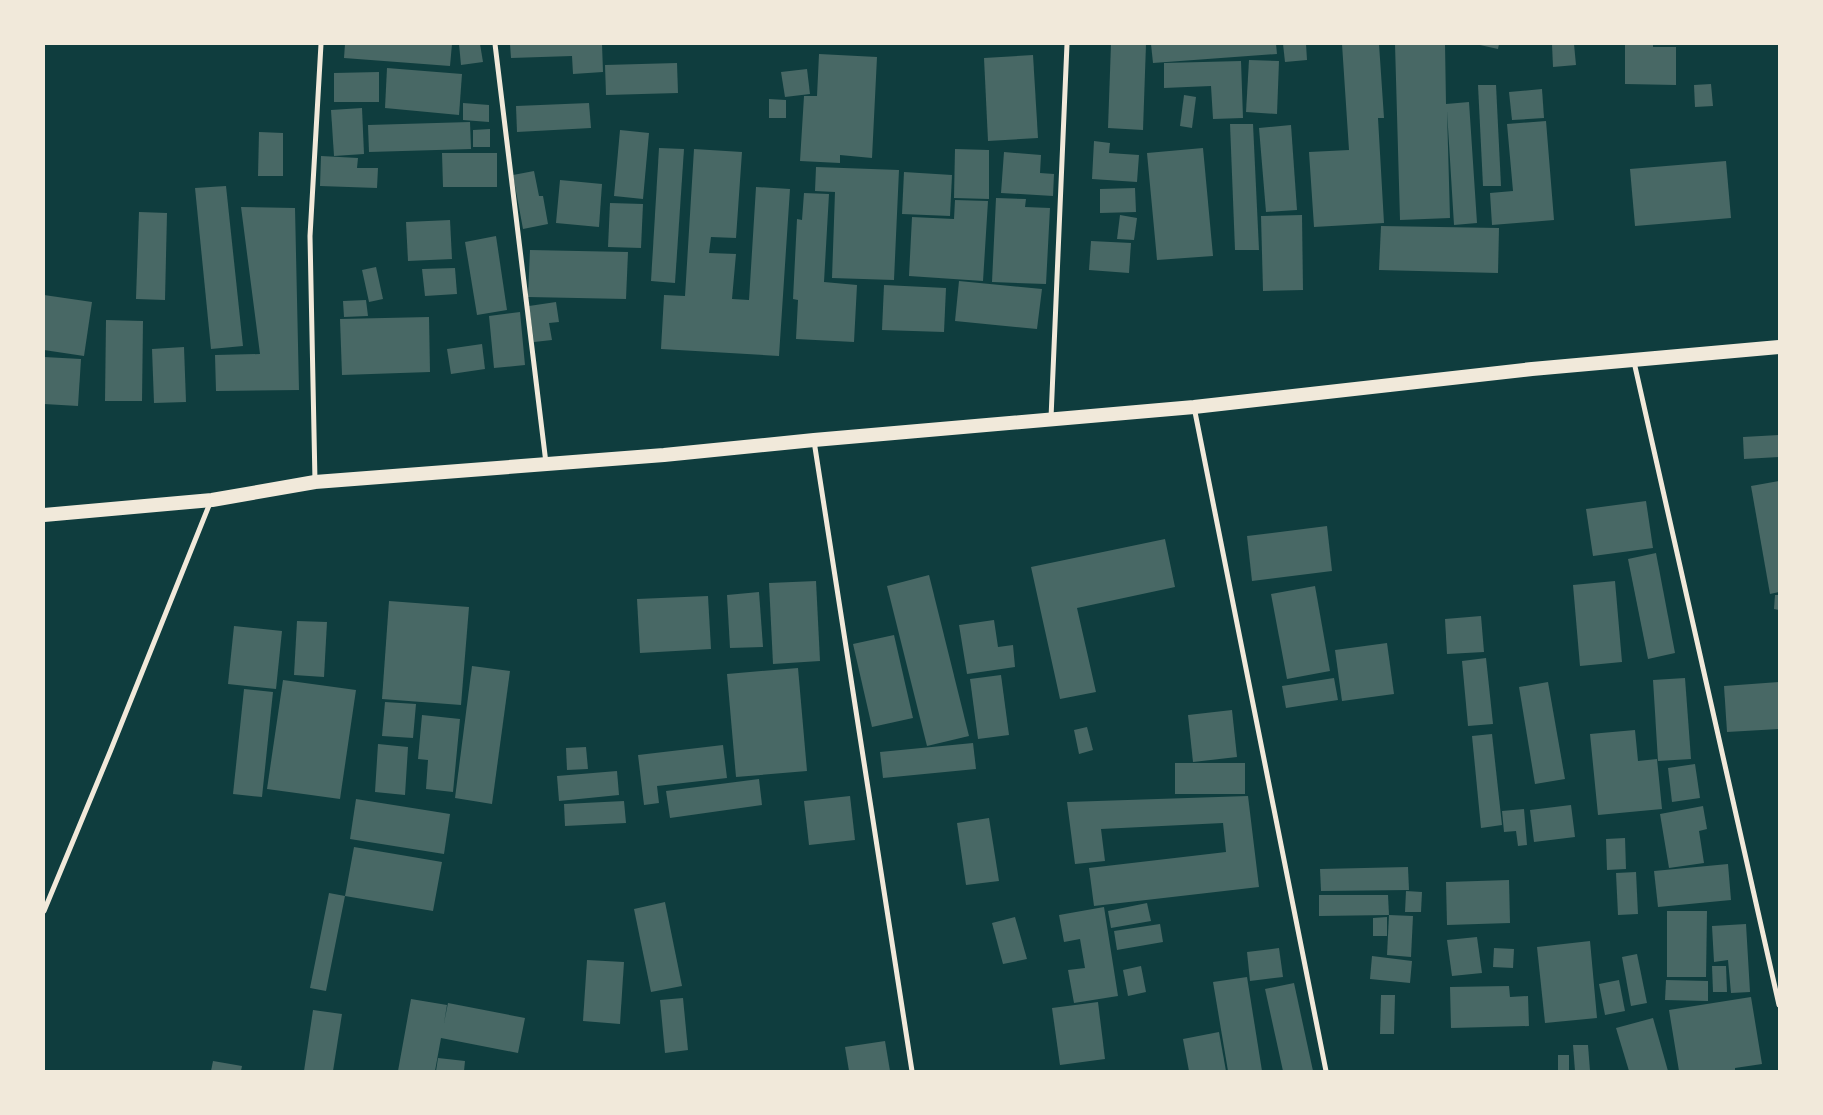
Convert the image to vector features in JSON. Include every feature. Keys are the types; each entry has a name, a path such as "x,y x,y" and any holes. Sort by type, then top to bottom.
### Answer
{"highway":[{"path":"44,515 212,500 315,482 664,455 1050,419 1194,408 1532,368 1779,347"}],"street":[{"path":"315,482 310,236 321,44"},
{"path":"496,44 546,464"},
{"path":"1050,419 1067,44"},
{"path":"1634,360 1779,1005"},
{"path":"1194,408 1326,1071"},
{"path":"814,440 912,1071"},
{"path":"44,911 107,761 212,500"}],"building":[{"path":"345,44 452,44 450,66 344,58"},
{"path":"459,44 480,44 483,62 461,65"},
{"path":"510,44 602,44 603,72 573,74 572,56 511,58"},
{"path":"1111,44 1146,44 1143,130 1108,128"},
{"path":"1151,44 1276,44 1277,54 1153,63"},
{"path":"1283,44 1306,44 1307,60 1285,62"},
{"path":"1342,44 1379,44 1384,118 1378,118 1384,223 1314,227 1309,152 1349,150"},
{"path":"1395,44 1445,44 1446,104 1469,102 1477,223 1454,225 1447,111 1450,218 1400,220"},
{"path":"1481,44 1499,44 1498,49"},
{"path":"1552,44 1574,44 1576,65 1553,67"},
{"path":"1625,44 1653,44 1653,47 1676,47 1676,85 1625,84"},
{"path":"819,54 877,57 872,158 840,155 840,163 800,161 804,96 817,96"},
{"path":"1033,55 1038,138 988,141 984,58"},
{"path":"1249,60 1279,61 1277,114 1246,112"},
{"path":"1241,61 1243,118 1213,119 1211,86 1164,88 1164,63"},
{"path":"677,63 678,93 606,95 605,65"},
{"path":"387,68 462,74 459,115 385,108"},
{"path":"807,69 810,94 785,97 781,72"},
{"path":"379,72 379,102 334,102 334,73"},
{"path":"1711,84 1713,106 1695,107 1694,85"},
{"path":"1478,85 1496,85 1501,186 1483,186"},
{"path":"1542,89 1544,118 1512,120 1509,92"},
{"path":"1184,95 1196,97 1192,128 1180,126"},
{"path":"769,99 786,100 786,118 769,118"},
{"path":"463,103 489,105 489,122 463,120"},
{"path":"589,103 591,128 517,132 516,106"},
{"path":"362,108 364,154 334,156 331,110"},
{"path":"1546,121 1554,220 1492,225 1490,193 1513,191 1507,124"},
{"path":"470,122 471,149 369,152 368,125"},
{"path":"1230,124 1253,124 1259,250 1235,250"},
{"path":"1291,125 1297,210 1266,212 1259,128"},
{"path":"490,129 490,147 473,147 473,130"},
{"path":"620,130 649,133 643,199 614,196"},
{"path":"259,132 283,133 283,176 258,176"},
{"path":"1094,141 1110,143 1109,153 1139,155 1137,182 1092,179"},
{"path":"659,148 684,149 675,283 651,281"},
{"path":"1203,148 1213,256 1157,260 1147,153"},
{"path":"694,149 742,152 736,238 711,237 709,253 736,254 732,299 749,300 756,187 790,189 779,356 661,349 664,295 685,296"},
{"path":"955,149 989,150 989,199 954,198"},
{"path":"1004,152 1041,155 1040,173 1054,174 1053,196 1001,193"},
{"path":"442,153 497,153 497,187 443,187"},
{"path":"321,156 358,158 357,168 378,168 377,188 320,186"},
{"path":"1726,161 1731,218 1635,226 1630,169"},
{"path":"816,167 899,170 894,280 832,278 835,192 815,191"},
{"path":"534,171 539,196 543,196 548,224 523,229 513,175"},
{"path":"904,172 952,175 950,216 902,214"},
{"path":"560,180 602,184 599,227 556,223"},
{"path":"226,186 243,346 211,349 195,188"},
{"path":"1135,188 1136,212 1100,213 1100,189"},
{"path":"804,193 829,194 824,282 857,285 854,342 796,339 798,300 793,299 797,219 802,220"},
{"path":"996,198 1026,199 1025,207 1050,208 1046,284 992,282"},
{"path":"955,200 988,201 983,281 909,276 912,217 954,219"},
{"path":"610,203 643,204 641,248 608,247"},
{"path":"241,207 295,208 299,390 216,391 215,355 260,354"},
{"path":"139,212 167,213 165,300 136,299"},
{"path":"1120,215 1137,218 1134,240 1117,239"},
{"path":"1302,215 1303,290 1263,291 1261,216"},
{"path":"450,220 452,259 408,261 406,222"},
{"path":"1381,226 1499,228 1498,273 1379,270"},
{"path":"496,236 507,310 477,315 465,242"},
{"path":"1091,241 1131,243 1129,273 1089,270"},
{"path":"530,250 628,252 626,299 528,297"},
{"path":"376,267 383,299 369,302 362,270"},
{"path":"455,268 457,294 425,296 422,269"},
{"path":"959,281 1042,289 1037,329 955,321"},
{"path":"884,285 946,288 944,332 882,330"},
{"path":"44,295 92,302 84,356 44,350"},
{"path":"366,300 368,316 344,317 343,301"},
{"path":"556,302 559,322 549,323 552,340 534,342 529,306"},
{"path":"520,312 525,365 494,368 489,316"},
{"path":"429,317 430,372 342,375 340,319"},
{"path":"106,320 143,321 142,401 105,401"},
{"path":"482,344 485,369 451,374 447,349"},
{"path":"184,347 186,402 154,403 152,349"},
{"path":"44,357 81,359 78,406 44,404"},
{"path":"1779,435 1779,457 1744,459 1743,437"},
{"path":"1779,481 1779,592 1770,594 1751,486"},
{"path":"1646,501 1653,548 1593,556 1586,509"},
{"path":"1327,526 1332,571 1252,581 1247,536"},
{"path":"1165,539 1175,587 1077,608 1096,692 1060,699 1031,567"},
{"path":"1656,553 1675,653 1648,659 1628,559"},
{"path":"929,575 969,736 927,746 887,586"},
{"path":"816,581 820,661 773,664 769,583"},
{"path":"1615,581 1622,662 1580,666 1573,585"},
{"path":"1315,586 1330,671 1287,679 1271,594"},
{"path":"759,592 763,647 730,648 727,595"},
{"path":"1775,595 1779,595 1779,610 1774,609"},
{"path":"708,596 711,649 640,653 637,599"},
{"path":"389,601 469,607 461,705 382,699"},
{"path":"1481,616 1484,652 1447,654 1445,619"},
{"path":"994,620 998,647 1013,645 1015,667 967,674 959,625"},
{"path":"297,621 327,622 324,677 294,675"},
{"path":"234,626 282,631 276,689 228,684"},
{"path":"894,635 913,718 872,727 853,644"},
{"path":"1387,643 1394,694 1342,701 1335,650"},
{"path":"1486,658 1493,724 1468,726 1462,661"},
{"path":"472,666 510,671 492,804 455,798"},
{"path":"798,668 807,771 736,777 727,674"},
{"path":"1001,675 1009,735 978,739 970,679"},
{"path":"1334,678 1338,700 1286,708 1282,686"},
{"path":"1685,678 1691,759 1658,761 1653,680"},
{"path":"283,680 356,690 340,799 267,789"},
{"path":"1548,682 1565,779 1535,784 1519,687"},
{"path":"1779,682 1779,729 1727,732 1724,686"},
{"path":"244,689 273,692 262,797 233,794"},
{"path":"385,702 416,704 413,738 382,736"},
{"path":"1232,710 1237,757 1193,762 1188,715"},
{"path":"422,715 460,719 453,792 426,789 428,760 418,759"},
{"path":"1087,727 1093,750 1079,754 1074,730"},
{"path":"1635,730 1638,761 1657,759 1662,809 1598,815 1590,734"},
{"path":"1492,734 1502,825 1481,828 1472,736"},
{"path":"973,743 976,769 883,778 880,752"},
{"path":"378,744 408,747 405,795 375,792"},
{"path":"723,745 727,778 657,786 659,803 644,805 638,755"},
{"path":"586,747 588,769 567,770 566,748"},
{"path":"1175,763 1245,763 1245,794 1175,794"},
{"path":"1695,764 1700,798 1672,802 1668,768"},
{"path":"617,771 619,795 559,801 557,776"},
{"path":"759,779 762,805 670,818 666,791"},
{"path":"850,796 855,840 809,845 804,801"},
{"path":"1248,796 1259,887 1094,906 1089,868 1226,852 1223,823 1101,829 1105,861 1075,864 1067,802"},
{"path":"356,799 450,814 444,854 350,839"},
{"path":"624,801 626,823 565,826 564,804"},
{"path":"1571,805 1575,837 1534,842 1530,810"},
{"path":"1703,806 1707,829 1699,831 1704,863 1669,868 1660,814"},
{"path":"1524,809 1527,845 1518,846 1516,831 1504,832 1502,811"},
{"path":"989,818 999,881 966,885 957,823"},
{"path":"1625,838 1626,869 1607,870 1606,839"},
{"path":"354,847 442,862 433,911 345,896"},
{"path":"1728,864 1731,900 1658,907 1654,871"},
{"path":"1408,867 1409,890 1321,891 1320,869"},
{"path":"1636,872 1638,914 1618,915 1616,873"},
{"path":"1509,880 1510,923 1447,925 1446,882"},
{"path":"1406,891 1422,892 1421,912 1405,912"},
{"path":"329,893 345,896 326,991 310,988"},
{"path":"1319,895 1388,895 1389,915 1319,916"},
{"path":"665,902 682,986 651,992 634,909"},
{"path":"1147,903 1151,921 1111,928 1108,911"},
{"path":"1104,907 1118,996 1074,1003 1068,970 1085,968 1080,939 1064,942 1059,915"},
{"path":"1667,911 1707,911 1706,977 1667,977"},
{"path":"1389,915 1413,916 1411,957 1387,955"},
{"path":"1015,917 1027,959 1003,964 992,923"},
{"path":"1387,917 1387,936 1373,936 1373,918"},
{"path":"1160,924 1163,942 1117,950 1114,931"},
{"path":"1746,924 1750,992 1731,993 1728,960 1714,962 1712,926"},
{"path":"1477,937 1482,973 1452,976 1447,940"},
{"path":"1590,941 1597,1018 1545,1023 1537,947"},
{"path":"1279,948 1283,977 1250,981 1247,952"},
{"path":"1494,948 1514,949 1513,968 1493,967"},
{"path":"1637,954 1647,1003 1631,1006 1622,957"},
{"path":"1372,956 1412,961 1410,983 1370,979"},
{"path":"587,960 624,962 620,1024 583,1021"},
{"path":"1141,966 1146,992 1128,996 1123,970"},
{"path":"1712,966 1726,966 1727,992 1713,992"},
{"path":"1247,977 1262,1071 1228,1071 1213,982"},
{"path":"1619,980 1625,1011 1605,1015 1599,984"},
{"path":"1666,980 1708,981 1708,1001 1665,1000"},
{"path":"1294,983 1313,1071 1283,1071 1265,989"},
{"path":"1509,986 1510,997 1528,996 1529,1026 1451,1028 1450,987"},
{"path":"1381,995 1395,995 1394,1034 1380,1034"},
{"path":"1751,997 1762,1064 1735,1068 1735,1071 1679,1071 1669,1010"},
{"path":"683,998 688,1050 665,1053 660,1000"},
{"path":"411,999 447,1005 444,1023 448,1003 525,1018 518,1053 441,1038 435,1071 398,1071"},
{"path":"1098,1002 1105,1059 1060,1065 1052,1008"},
{"path":"313,1010 342,1014 333,1071 304,1071"},
{"path":"1653,1018 1668,1071 1629,1071 1616,1028"},
{"path":"1219,1032 1226,1071 1189,1071 1183,1039"},
{"path":"885,1041 890,1071 849,1071 845,1047"},
{"path":"1573,1045 1588,1045 1590,1071 1575,1071"},
{"path":"1558,1055 1569,1055 1569,1071 1558,1071"},
{"path":"438,1058 465,1061 464,1071 436,1071"},
{"path":"213,1061 242,1066 241,1071 211,1071"}]}
